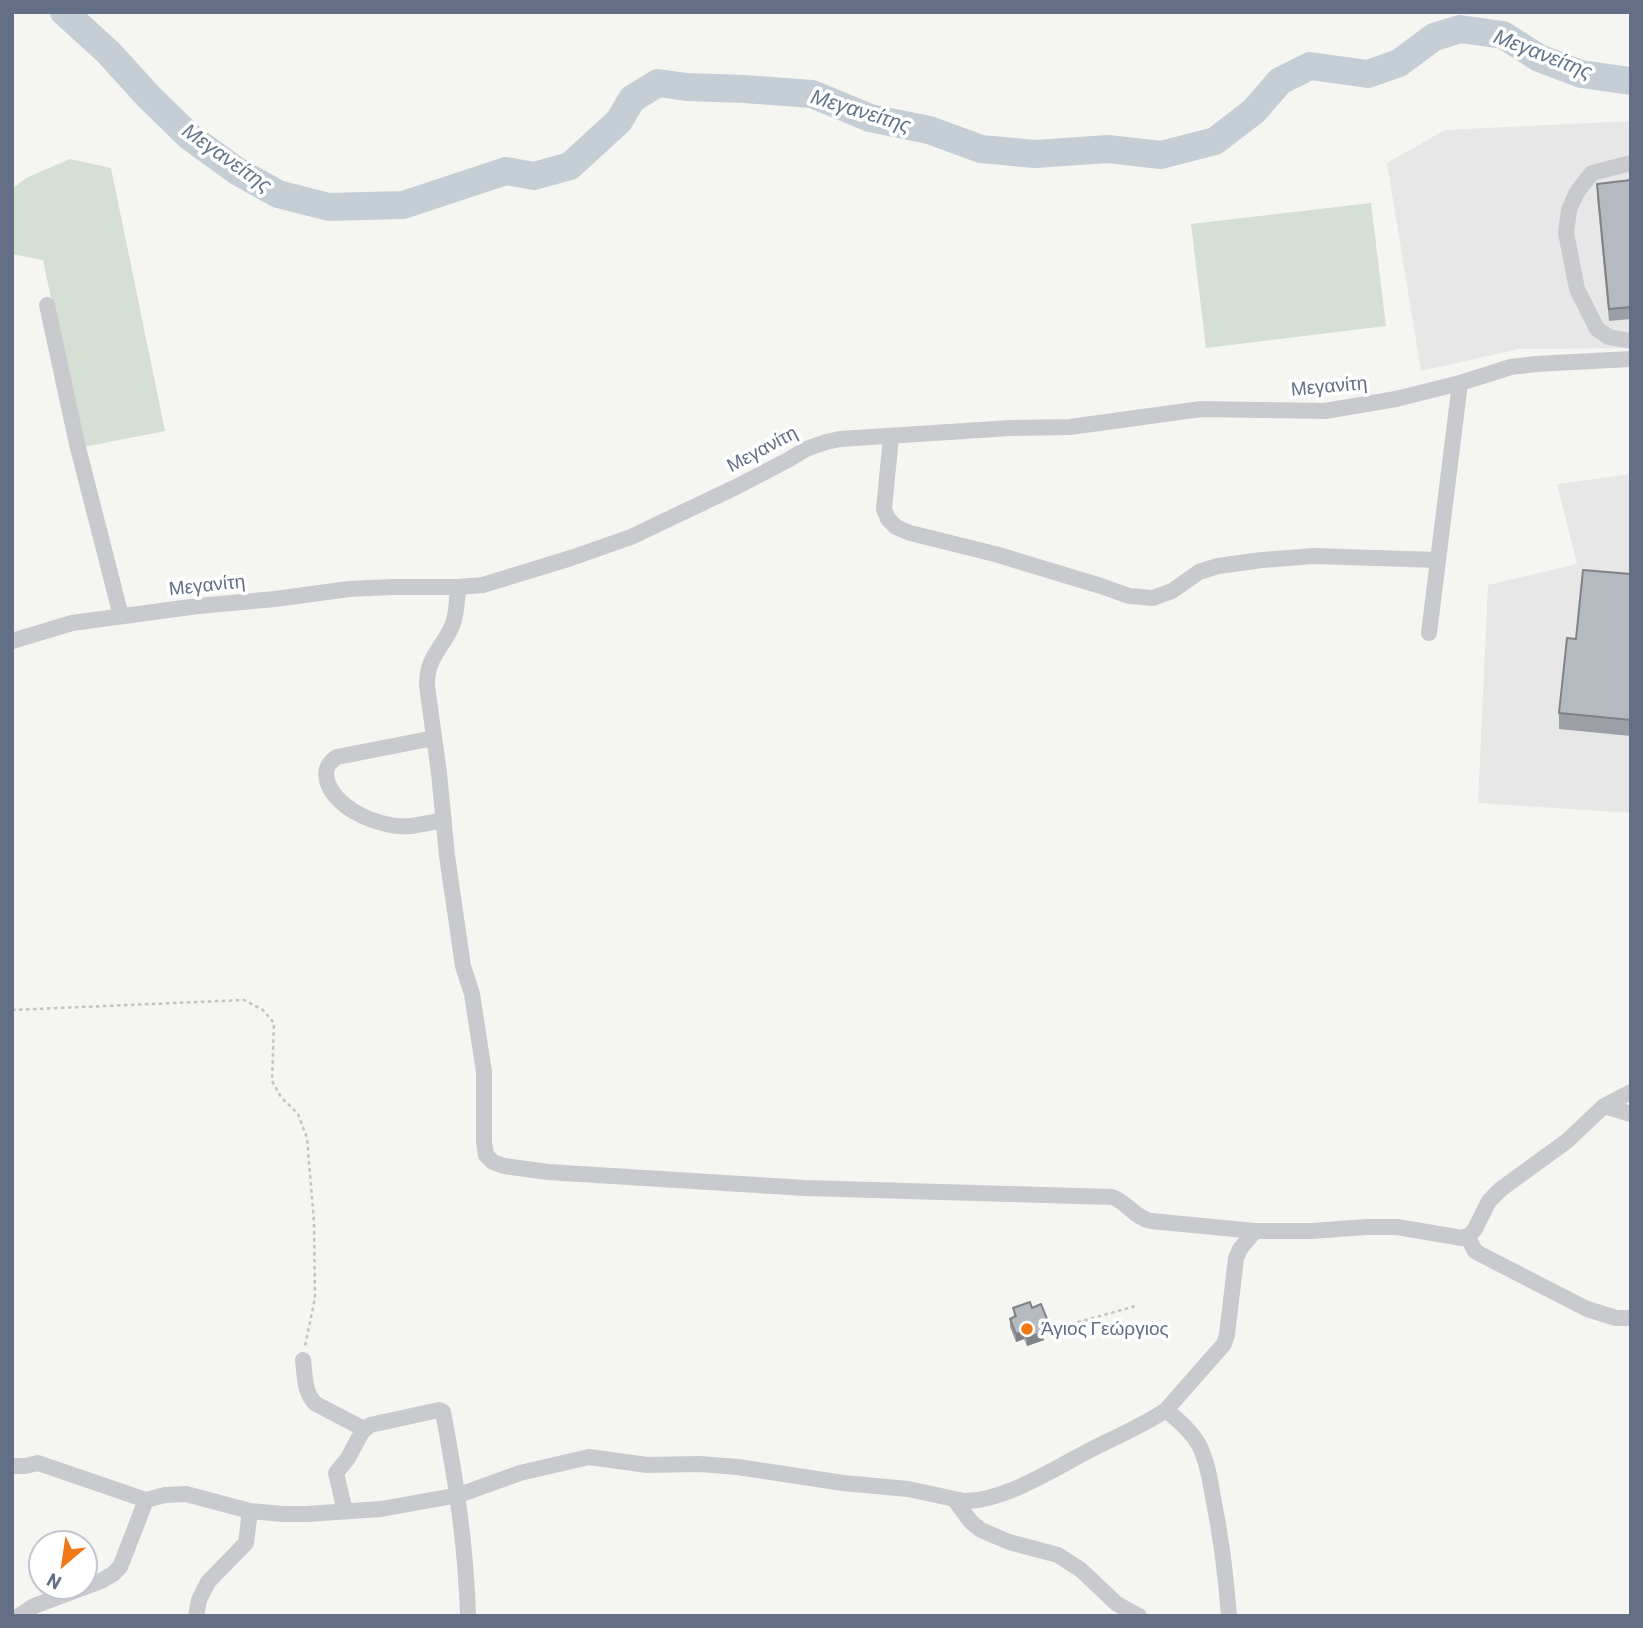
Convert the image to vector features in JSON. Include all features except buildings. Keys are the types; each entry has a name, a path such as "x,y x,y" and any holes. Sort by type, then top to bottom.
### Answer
{"street":[{"path":"1631,163 1592,173 1577,192 1569,210 1566,233 1577,289 1597,329 1609,337 1631,341"},
{"path":"47,305 77,444 121,616"},
{"name":"Μεγανίτη","path":"12,641 72,623 121,616 349,589 483,584 631,537 736,487 817,444 840,439 1070,427 1201,409 1325,411 1396,399 1527,364 1631,359"},
{"path":"1429,634 1460,383"},
{"path":"891,437 884,509 888,519 896,527 1129,596 1153,598 1172,591 1199,572 1218,566 1262,560 1314,556 1438,560"},
{"path":"458,587 455,619 433,656 427,676 463,966 472,994 484,1072 484,1142 486,1155 493,1162 548,1172 805,1188 1112,1197 1146,1220 1255,1231 1397,1227 1455,1238 1467,1236 1475,1229 1486,1205 1495,1194 1567,1141 1604,1105 1631,1092"},
{"path":"434,738 337,757 330,761 326,778 338,801 374,820 405,826 444,820"},
{"path":"1604,1105 1631,1114"},
{"path":"12,1466 38,1463 146,1500 165,1495 186,1494 250,1511 296,1515 390,1508 458,1494 520,1473 589,1457 647,1465 699,1464 738,1467 843,1483 908,1489 974,1501 1009,1491 1166,1409 1224,1344 1236,1258 1255,1231"},
{"path":"1467,1236 1475,1251 1587,1310 1631,1318"},
{"path":"303,1360 307,1389 312,1400 364,1429"},
{"path":"1166,1409 1192,1435 1205,1462 1219,1523 1229,1616"},
{"path":"345,1511 336,1473 364,1429 370,1425 439,1410 443,1412 458,1494 468,1616"},
{"path":"954,1499 971,1522 981,1530 1009,1542 1058,1555 1087,1574 1116,1604 1139,1616"},
{"path":"19,1616 34,1606 107,1579 113,1574 120,1567 146,1500"},
{"path":"196,1616 199,1600 208,1582 245,1545 250,1511"}],"path":[{"path":"12,1010 244,1000 263,1010 274,1023 272,1081 281,1097 298,1114 307,1138 314,1222 315,1298 303,1360"},
{"path":"1064,1326 1136,1306"}],"shaded area":[{"path":"1631,121 1631,348 1519,349 1421,371 1387,163 1445,130"},
{"path":"70,159 111,168 165,431 84,447 43,260 12,254 12,189 26,178"},
{"path":"1371,203 1386,326 1206,348 1191,224"},
{"path":"1631,474 1631,813 1478,803 1488,585 1577,564 1557,484"}],"waterway":[{"name":"Μεγανείτης","path":"64,12 108,52 190,137 237,171 278,194 329,207 403,205 506,171 534,176 570,166 619,121 632,99 658,83 812,94 870,118 929,130 981,149 1035,154 1108,149 1161,155 1215,141 1254,111 1280,81 1310,66 1368,74 1399,63 1434,37 1460,29 1503,35 1539,58 1581,74 1631,81"}],"place":[{"name":"Άγιος Γεώργιος","path":"1027,1329"}]}
